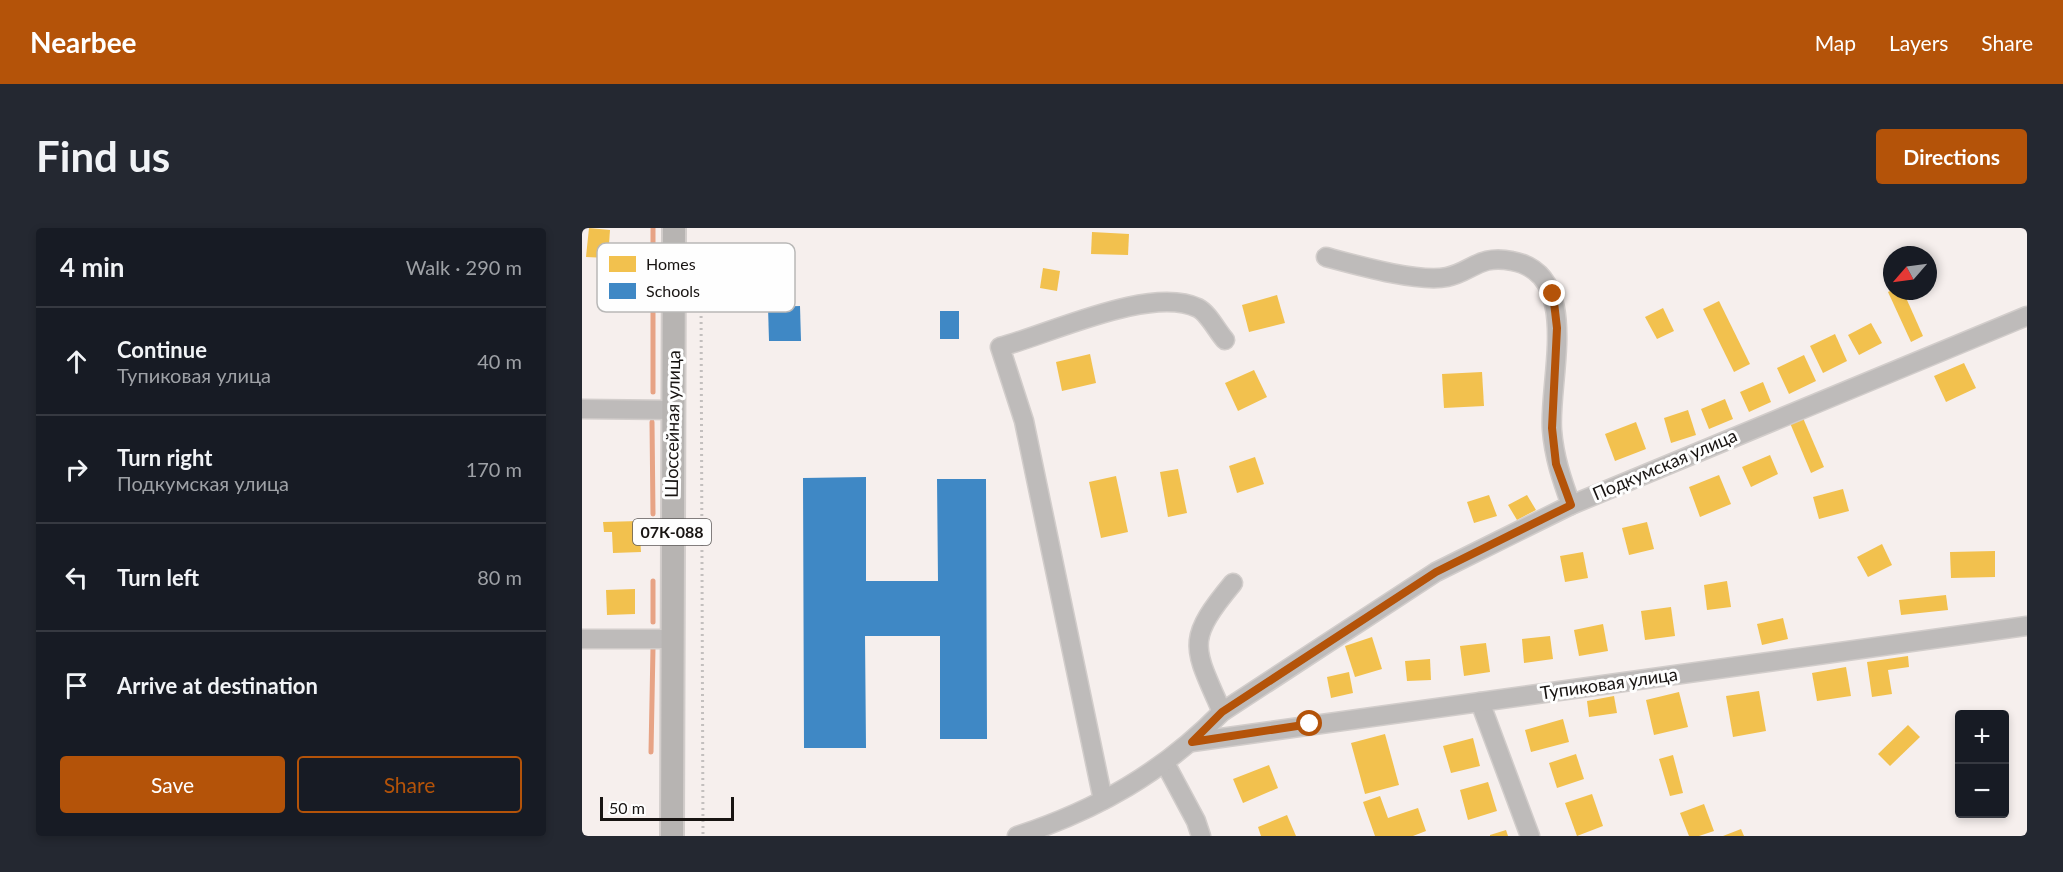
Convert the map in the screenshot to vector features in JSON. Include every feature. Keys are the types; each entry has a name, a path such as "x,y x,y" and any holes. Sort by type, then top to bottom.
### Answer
{"main road":[{"name":"Шоссейная улица","path":"672,836 674,312"}],"street":[{"path":"1326,257 1406,276 1447,277 1480,261 1511,260 1535,269 1553,294 1557,328 1552,428 1556,464 1571,505"},
{"path":"1103,800 1024,422 1000,347 1137,304 1175,302 1199,309 1225,340"},
{"name":"Подкумская улица","path":"1017,836 1136,784 1192,742 1222,712 1436,572 1571,505 2027,316"},
{"path":"582,409 674,410"},
{"path":"1222,712 1200,662 1198,638 1209,613 1233,583"},
{"name":"Тупиковая улица","path":"1192,742 2027,626"},
{"path":"582,639 671,639"},
{"path":"1480,702 1530,836"},
{"path":"1165,764 1196,821 1201,836"}],"path":[{"path":"701,312 703,836"}],"building: Homes":[{"path":"589,228 610,230 609,243 597,243 597,258 586,257"},
{"path":"1092,232 1129,234 1128,255 1091,254"},
{"path":"1043,268 1060,271 1057,291 1040,288"},
{"path":"1277,295 1285,323 1249,332 1242,305"},
{"path":"1892,300 1907,300 1923,336 1911,342"},
{"path":"1719,301 1750,364 1734,372 1703,309"},
{"path":"1663,308 1674,331 1657,339 1645,317"},
{"path":"1871,323 1882,343 1859,355 1848,335"},
{"path":"1835,334 1847,361 1823,373 1810,346"},
{"path":"1090,354 1096,383 1062,391 1056,362"},
{"path":"1804,355 1816,381 1789,394 1777,368"},
{"path":"1964,363 1976,388 1946,402 1934,376"},
{"path":"1254,370 1267,397 1238,411 1225,383"},
{"path":"1482,372 1484,406 1444,408 1442,374"},
{"path":"1763,382 1771,402 1749,412 1740,392"},
{"path":"1725,399 1733,419 1709,429 1701,409"},
{"path":"1688,410 1696,435 1671,443 1664,418"},
{"path":"1803,418 1824,467 1811,473 1790,423"},
{"path":"1636,422 1646,449 1615,461 1605,434"},
{"path":"1770,455 1778,474 1751,487 1742,467"},
{"path":"1255,457 1264,484 1237,493 1229,466"},
{"path":"1178,469 1187,513 1168,517 1160,472"},
{"path":"1719,475 1731,504 1700,517 1689,487"},
{"path":"1116,476 1128,532 1101,538 1089,482"},
{"path":"1843,489 1849,511 1819,519 1813,497"},
{"path":"1489,495 1497,516 1474,523 1467,502"},
{"path":"1527,495 1536,510 1517,520 1508,505"},
{"path":"639,521 641,552 613,553 612,532 604,532 603,522"},
{"path":"1647,522 1654,549 1629,555 1622,528"},
{"path":"1882,544 1892,565 1868,577 1857,557"},
{"path":"1995,551 1995,577 1951,578 1950,552"},
{"path":"1583,552 1588,578 1565,582 1560,556"},
{"path":"1727,581 1731,607 1707,610 1704,585"},
{"path":"635,589 635,614 607,615 606,590"},
{"path":"1946,595 1948,610 1901,615 1899,600"},
{"path":"1671,607 1675,636 1645,640 1641,611"},
{"path":"1783,618 1788,639 1762,645 1757,624"},
{"path":"1603,624 1608,651 1579,656 1574,630"},
{"path":"1550,636 1553,659 1524,663 1522,639"},
{"path":"1372,637 1382,669 1355,677 1345,646"},
{"path":"1486,643 1490,672 1464,676 1460,646"},
{"path":"1908,656 1909,667 1888,670 1892,694 1872,697 1867,662"},
{"path":"1430,659 1431,680 1407,681 1405,661"},
{"path":"1846,667 1851,696 1817,701 1812,673"},
{"path":"1349,672 1353,693 1331,698 1327,677"},
{"path":"1759,691 1766,731 1733,737 1726,696"},
{"path":"1679,692 1688,727 1654,735 1646,700"},
{"path":"1614,696 1617,713 1589,717 1587,701"},
{"path":"1563,719 1569,742 1531,752 1525,730"},
{"path":"1908,725 1920,737 1890,766 1878,754"},
{"path":"1385,734 1399,785 1365,794 1351,743"},
{"path":"1473,738 1480,766 1451,773 1443,746"},
{"path":"1576,754 1584,779 1557,788 1549,763"},
{"path":"1673,755 1683,793 1670,796 1659,759"},
{"path":"1269,765 1278,788 1243,803 1233,779"},
{"path":"1488,782 1497,811 1468,820 1460,790"},
{"path":"1592,794 1603,826 1577,836 1565,803"},
{"path":"1380,796 1388,818 1418,808 1426,831 1413,836 1375,836 1363,802"},
{"path":"1704,804 1714,831 1699,836 1689,836 1680,813"},
{"path":"1287,815 1296,836 1261,836 1258,827"},
{"path":"1741,829 1744,836 1723,836"},
{"path":"1506,830 1508,836 1490,836 1490,835"}],"building: Schools":[{"path":"795,306 800,306 801,341 769,341 768,312 795,312"},
{"path":"940,311 959,311 959,339 940,339"},
{"path":"866,477 866,581 938,581 937,479 986,479 987,739 940,739 940,636 865,636 866,748 804,748 803,478"}],"waterway":[{"path":"653,228 653,243"},
{"path":"653,312 653,392"},
{"path":"652,422 653,514"},
{"path":"653,581 653,622"},
{"path":"651,752 653,648"}],"route":[{"path":"1310,724 1192,742 1222,712 1436,572 1571,505 1556,464 1552,428 1557,328 1553,294"}]}
